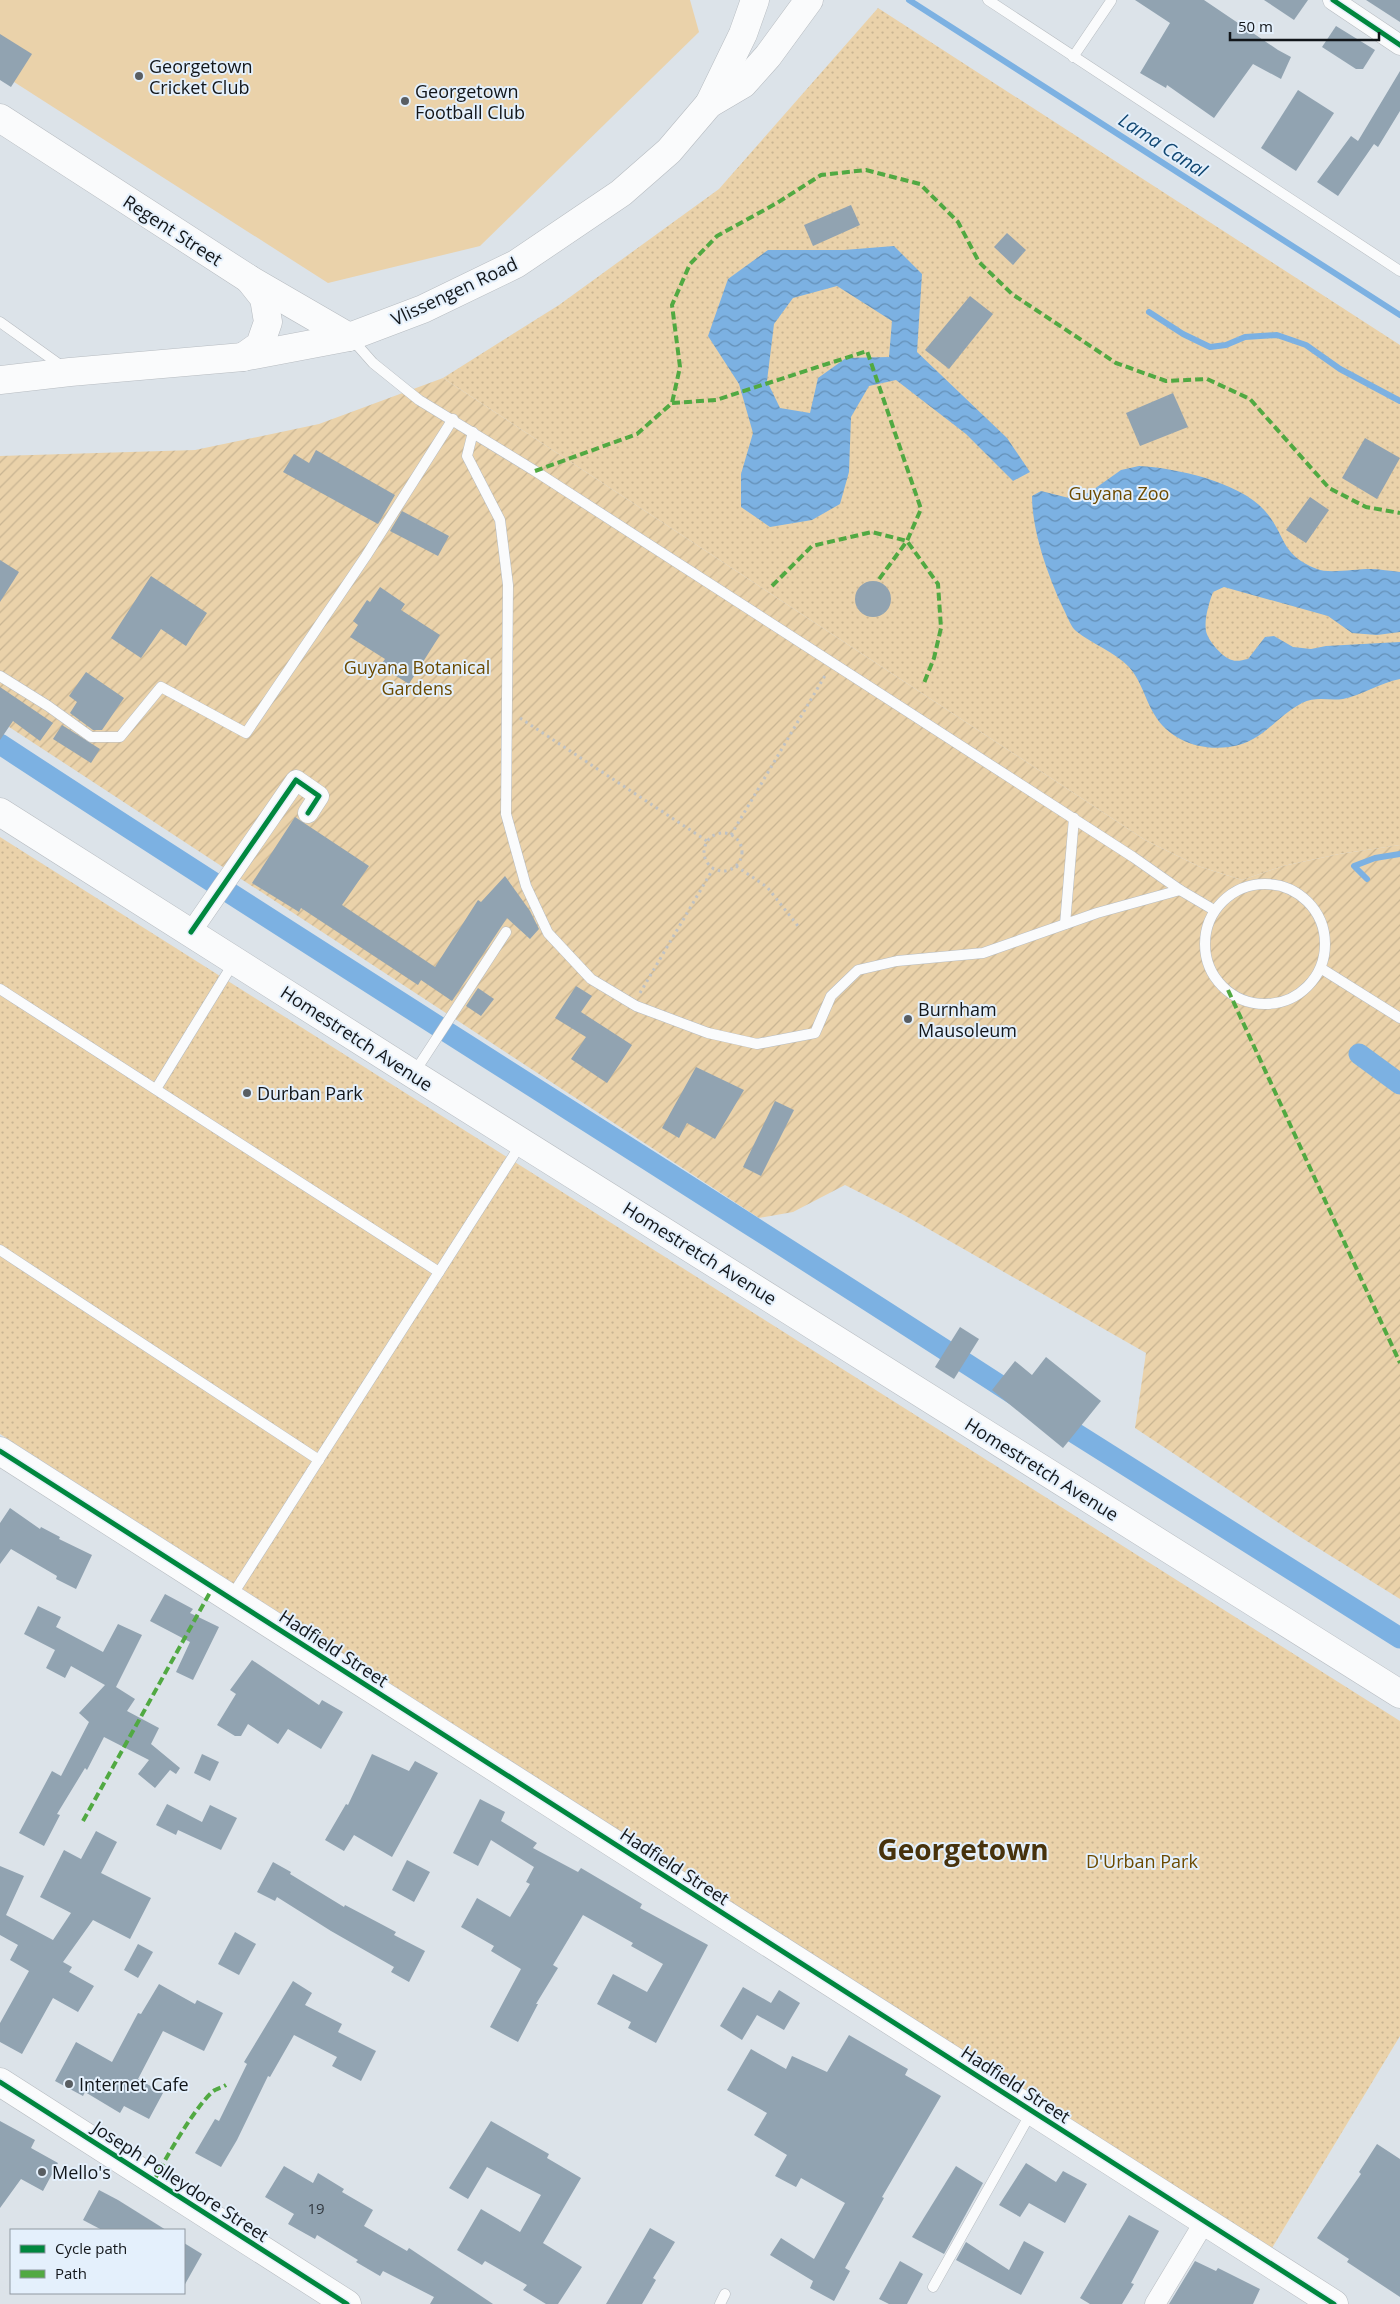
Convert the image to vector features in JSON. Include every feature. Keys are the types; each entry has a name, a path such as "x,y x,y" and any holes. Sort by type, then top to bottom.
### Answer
{"main road":[{"path":"710,104 742,34 755,0"},
{"name":"Vlissengen Road","path":"0,380 243,357 349,337 423,309 516,264 620,193 669,151 710,104 743,84 768,56 809,0"},
{"name":"Regent Street","path":"0,118 249,279 349,337"},
{"path":"243,357 260,345 268,322 264,298 249,279"},
{"name":"Homestretch Avenue","path":"0,812 413,1074 1400,1694"},
{"name":"Hadfield Street","path":"0,1451 1334,2304"},
{"name":"Joseph Polleydore Street","path":"0,2082 346,2304"}],"street":[{"path":"1334,0 1400,45"},
{"path":"191,932 296,780 319,796 308,813"},
{"path":"1156,2304 1205,2221"}],"lane":[{"path":"988,0 1400,271"},
{"path":"1073,57 1111,1"},
{"path":"0,322 70,372"},
{"path":"349,337 402,387 1074,818 1180,890 1214,910"},
{"path":"0,676 48,706 91,737 120,737 161,687 246,733 361,563 453,420"},
{"path":"473,432 467,456 500,520 508,585 506,814 526,886 548,933 592,979 633,1004 708,1033 757,1044 815,1033 831,996 858,970 897,961 983,953 1097,913 1180,890"},
{"path":"1065,924 1074,818"},
{"path":"1278,884 1310,901 1326,933 1322,969 1295,998 1255,1005 1220,986 1204,948 1214,910 1242,887 1278,884"},
{"path":"413,1074 506,932"},
{"path":"156,1089 235,960"},
{"path":"1322,969 1400,1018"},
{"path":"0,989 439,1272"},
{"path":"231,1598 522,1142"},
{"path":"0,1250 319,1460"},
{"path":"933,2287 1032,2111"},
{"path":"720,2304 725,2294"}],"path":[{"path":"731,835 833,663"},
{"path":"507,709 708,840"},
{"path":"718,834 731,835 740,843 742,849 740,861 736,866 725,871 713,869 708,864 703,853 708,840 718,834"},
{"path":"736,866 767,887 798,926"},
{"path":"633,1004 713,869"}],"green space":[{"path":"0,0 690,0 699,32 480,246 328,283 0,73"},
{"name":"Guyana Zoo","path":"878,8 1400,345 1400,845 1339,854 1283,866 1242,880 1198,866 1145,840 443,378 559,305 719,189"},
{"name":"Guyana Botanical Gardens","path":"443,378 1145,840 1198,866 1242,880 1283,866 1339,854 1400,845 1400,1599 1297,1535 1135,1428 1146,1353 904,1215 845,1185 793,1212 759,1218 0,721 0,456 195,450 319,424"},
{"name":"D'Urban Park","path":"0,837 1400,1721 1400,2036 1272,2248 0,1434"}],"water":[{"path":"894,246 922,274 917,352 1007,438 1030,472 1013,481 966,434 896,380 869,386 851,417 849,472 840,504 812,520 770,527 741,507 741,474 753,433 739,384 708,336 728,279 768,250 844,250","holes":["837,286 892,321 889,357 846,358 818,378 810,413 780,408 767,381 774,324 793,298"]},
{"path":"1139,466 1189,473 1240,492 1265,511 1285,544 1296,557 1317,569 1335,571 1374,569 1400,572 1400,632 1377,635 1352,633 1328,616 1224,587 1213,592 1206,616 1207,635 1220,653 1228,659 1236,661 1248,659 1265,637 1274,636 1293,647 1311,649 1326,646 1400,642 1400,679 1343,699 1317,699 1302,703 1259,735 1240,745 1218,748 1196,745 1176,737 1168,731 1154,714 1137,678 1129,667 1117,657 1082,636 1071,625 1059,599 1038,540 1033,510 1032,496 1041,491 1073,499 1090,492 1121,470"}],"building":[{"path":"1135,0 1204,0 1291,57 1281,79 1253,64 1214,118 1167,85 1166,88 1140,73 1170,23"},
{"path":"1264,0 1308,0 1294,20"},
{"path":"1366,0 1400,0 1400,22"},
{"path":"1336,26 1375,50 1363,69 1356,69 1322,47"},
{"path":"0,34 32,54 11,87 0,80"},
{"path":"1400,71 1400,111 1378,147 1374,144 1338,196 1317,182 1351,136 1358,141"},
{"path":"1298,90 1334,113 1296,171 1261,148"},
{"path":"851,205 860,225 813,246 804,225"},
{"path":"1007,233 1026,250 1013,265 994,247"},
{"path":"970,296 993,314 949,369 925,350"},
{"path":"1173,393 1188,427 1140,446 1126,413"},
{"path":"1365,438 1400,458 1377,499 1342,478"},
{"path":"316,450 395,495 378,524 283,472 294,454 309,463"},
{"path":"1310,497 1329,510 1306,543 1286,530"},
{"path":"402,511 449,536 438,556 390,531"},
{"path":"0,560 19,572 0,602"},
{"path":"151,576 207,613 186,646 161,629 141,658 111,638"},
{"path":"873,581 885,587 891,599 885,611 873,617 861,611 855,599 861,587"},
{"path":"380,587 405,604 401,610 440,635 409,684 380,666 385,659 350,637 358,625 353,621 367,600 370,602"},
{"path":"86,672 124,698 102,730 93,730 70,713 77,702 69,696"},
{"path":"0,687 53,723 40,741 13,721 0,740"},
{"path":"62,725 100,749 91,763 53,739"},
{"path":"295,817 369,866 342,905 435,967 478,900 481,902 505,876 530,911 539,929 530,939 507,918 452,1001 421,980 418,985 301,908 299,912 252,883"},
{"path":"576,986 592,996 581,1012 632,1045 607,1083 571,1059 586,1037 555,1018"},
{"path":"478,988 494,999 481,1016 466,1006"},
{"path":"696,1067 744,1090 715,1139 687,1123 679,1138 662,1128"},
{"path":"775,1101 794,1110 761,1176 743,1167"},
{"path":"960,1327 979,1339 954,1379 935,1367"},
{"path":"1046,1357 1101,1401 1063,1448 992,1390 1015,1361 1032,1375"},
{"path":"10,1508 40,1529 41,1527 60,1537 59,1539 92,1555 76,1589 56,1579 57,1576 11,1549 0,1564 0,1523"},
{"path":"165,1594 193,1609 190,1613 219,1627 193,1680 176,1672 190,1642 150,1621"},
{"path":"38,1606 61,1617 56,1627 103,1652 118,1624 142,1635 116,1687 135,1699 127,1711 159,1728 151,1744 180,1768 176,1774 170,1770 155,1788 138,1774 149,1760 104,1737 87,1770 85,1768 57,1814 60,1815 44,1846 19,1833 52,1771 61,1776 89,1722 79,1713 105,1685 71,1666 65,1678 46,1668 55,1650 24,1634"},
{"path":"252,1660 319,1705 322,1700 343,1712 321,1749 288,1729 278,1744 248,1724 241,1736 235,1736 217,1725 236,1694 230,1690"},
{"path":"202,1754 219,1762 210,1781 194,1773"},
{"path":"372,1754 409,1771 415,1761 438,1773 392,1857 354,1835 344,1851 325,1840 346,1804 348,1805"},
{"path":"480,1799 505,1812 501,1821 537,1843 533,1848 578,1872 581,1868 642,1904 640,1908 708,1945 656,2043 628,2028 631,2022 597,2004 613,1974 647,1992 663,1964 631,1946 633,1943 583,1915 553,1965 558,1968 536,2004 538,2004 518,2042 490,2027 521,1969 491,1951 494,1946 461,1927 477,1898 510,1917 530,1884 526,1882 534,1867 491,1840 478,1866 453,1853"},
{"path":"167,1804 202,1822 210,1805 237,1818 221,1850 178,1830 176,1835 156,1825"},
{"path":"96,1831 117,1842 101,1873 151,1898 130,1939 93,1920 63,1962 72,1967 69,1972 94,1986 78,2012 53,1998 22,2054 0,2042 0,2023 29,1971 10,1960 18,1945 0,1935 0,1866 24,1876 6,1915 53,1940 71,1913 40,1897 64,1850 81,1859"},
{"path":"407,1860 430,1872 414,1902 392,1890"},
{"path":"273,1862 344,1907 345,1905 396,1932 394,1935 425,1951 409,1982 391,1972 394,1967 277,1897 275,1901 257,1892"},
{"path":"235,1932 256,1944 239,1975 218,1964"},
{"path":"138,1944 153,1952 138,1978 124,1970"},
{"path":"293,1981 312,1993 305,2005 342,2024 338,2032 376,2051 361,2081 332,2066 337,2057 294,2035 270,2077 268,2076 237,2140 221,2167 195,2153 215,2119 219,2121 247,2064 244,2062"},
{"path":"159,1984 195,2004 197,2000 223,2013 204,2051 163,2031 138,2079 163,2093 149,2119 124,2106 120,2113 85,2092 83,2096 55,2081 76,2042 112,2062 138,2013 141,2014"},
{"path":"743,1987 771,2003 779,1990 800,2003 784,2030 757,2015 742,2040 720,2026"},
{"path":"849,2035 908,2069 905,2075 941,2096 882,2197 884,2198 845,2268 850,2271 834,2301 810,2288 813,2281 770,2255 781,2238 814,2259 845,2203 801,2178 796,2187 775,2176 787,2155 754,2135 767,2113 727,2090 751,2049 786,2069 792,2056 827,2072"},
{"path":"0,2121 35,2140 31,2148 58,2163 43,2191 21,2179 0,2208"},
{"path":"491,2121 549,2154 547,2158 581,2178 543,2243 582,2267 558,2304 546,2304 523,2290 527,2285 485,2261 482,2265 457,2250 481,2209 520,2232 541,2195 487,2167 468,2199 449,2188"},
{"path":"1377,2144 1400,2159 1400,2297 1347,2262 1349,2259 1317,2238 1361,2174 1359,2172"},
{"path":"1026,2163 1056,2182 1063,2171 1087,2184 1065,2223 1029,2203 1020,2217 999,2205"},
{"path":"284,2166 313,2183 318,2173 344,2189 342,2192 373,2210 364,2226 407,2251 409,2248 493,2304 430,2304 434,2297 383,2271 380,2276 317,2235 315,2239 288,2224 294,2214 265,2197"},
{"path":"956,2166 983,2183 944,2254 912,2237"},
{"path":"99,2190 164,2229 100,2229 83,2220"},
{"path":"1129,2215 1159,2231 1131,2283 1134,2284 1122,2304 1090,2304 1080,2298"},
{"path":"650,2228 675,2242 653,2278 656,2280 642,2304 606,2304"},
{"path":"1024,2241 1044,2252 1021,2295 956,2260 966,2242 1009,2270"},
{"path":"185,2244 202,2254 185,2284"},
{"path":"900,2261 923,2274 907,2304 889,2304 879,2299"},
{"path":"1195,2261 1216,2271 1218,2268 1260,2289 1253,2304 1169,2304"}],"waterway":[{"name":"Lama Canal","path":"909,0 1400,315"},
{"path":"1149,312 1183,334 1210,347 1226,345 1245,337 1277,335 1306,345 1340,369 1400,401"},
{"path":"0,744 254,909 1021,1399"},
{"path":"1367,879 1354,866 1375,858 1400,854"},
{"path":"1359,1054 1400,1084"},
{"path":"1051,1418 1400,1638"}],"marked path":[{"path":"535,471 637,434 672,403 680,367 672,305 690,264 717,236 777,203 821,175 866,170 920,184 958,222 979,262 1012,294 1116,363 1166,381 1207,379 1250,399 1329,488 1366,507 1400,513"},
{"path":"672,403 716,400 867,351 921,509 907,541 877,582"},
{"path":"772,586 812,546 872,532 907,541 938,584 941,628 934,658 924,683"},
{"path":"1228,990 1400,1363"},
{"path":"83,1821 213,1587"},
{"path":"154,2181 191,2118 208,2096 226,2085"}],"cycle path":[{"path":"1333,0 1400,45"},
{"path":"191,932 296,780 319,796 308,813"},
{"path":"0,1451 1334,2304"},
{"path":"0,2082 347,2304"}],"place":[{"name":"Georgetown Cricket Club","path":"139,76"},
{"name":"Georgetown Football Club","path":"405,101"},
{"name":"Burnham Mausoleum","path":"908,1019"},
{"name":"Durban Park","path":"247,1093"},
{"name":"Internet Cafe","path":"69,2084"},
{"name":"Mello's","path":"42,2172"}],"district":[{"name":"Georgetown","path":"963,1849"}]}
